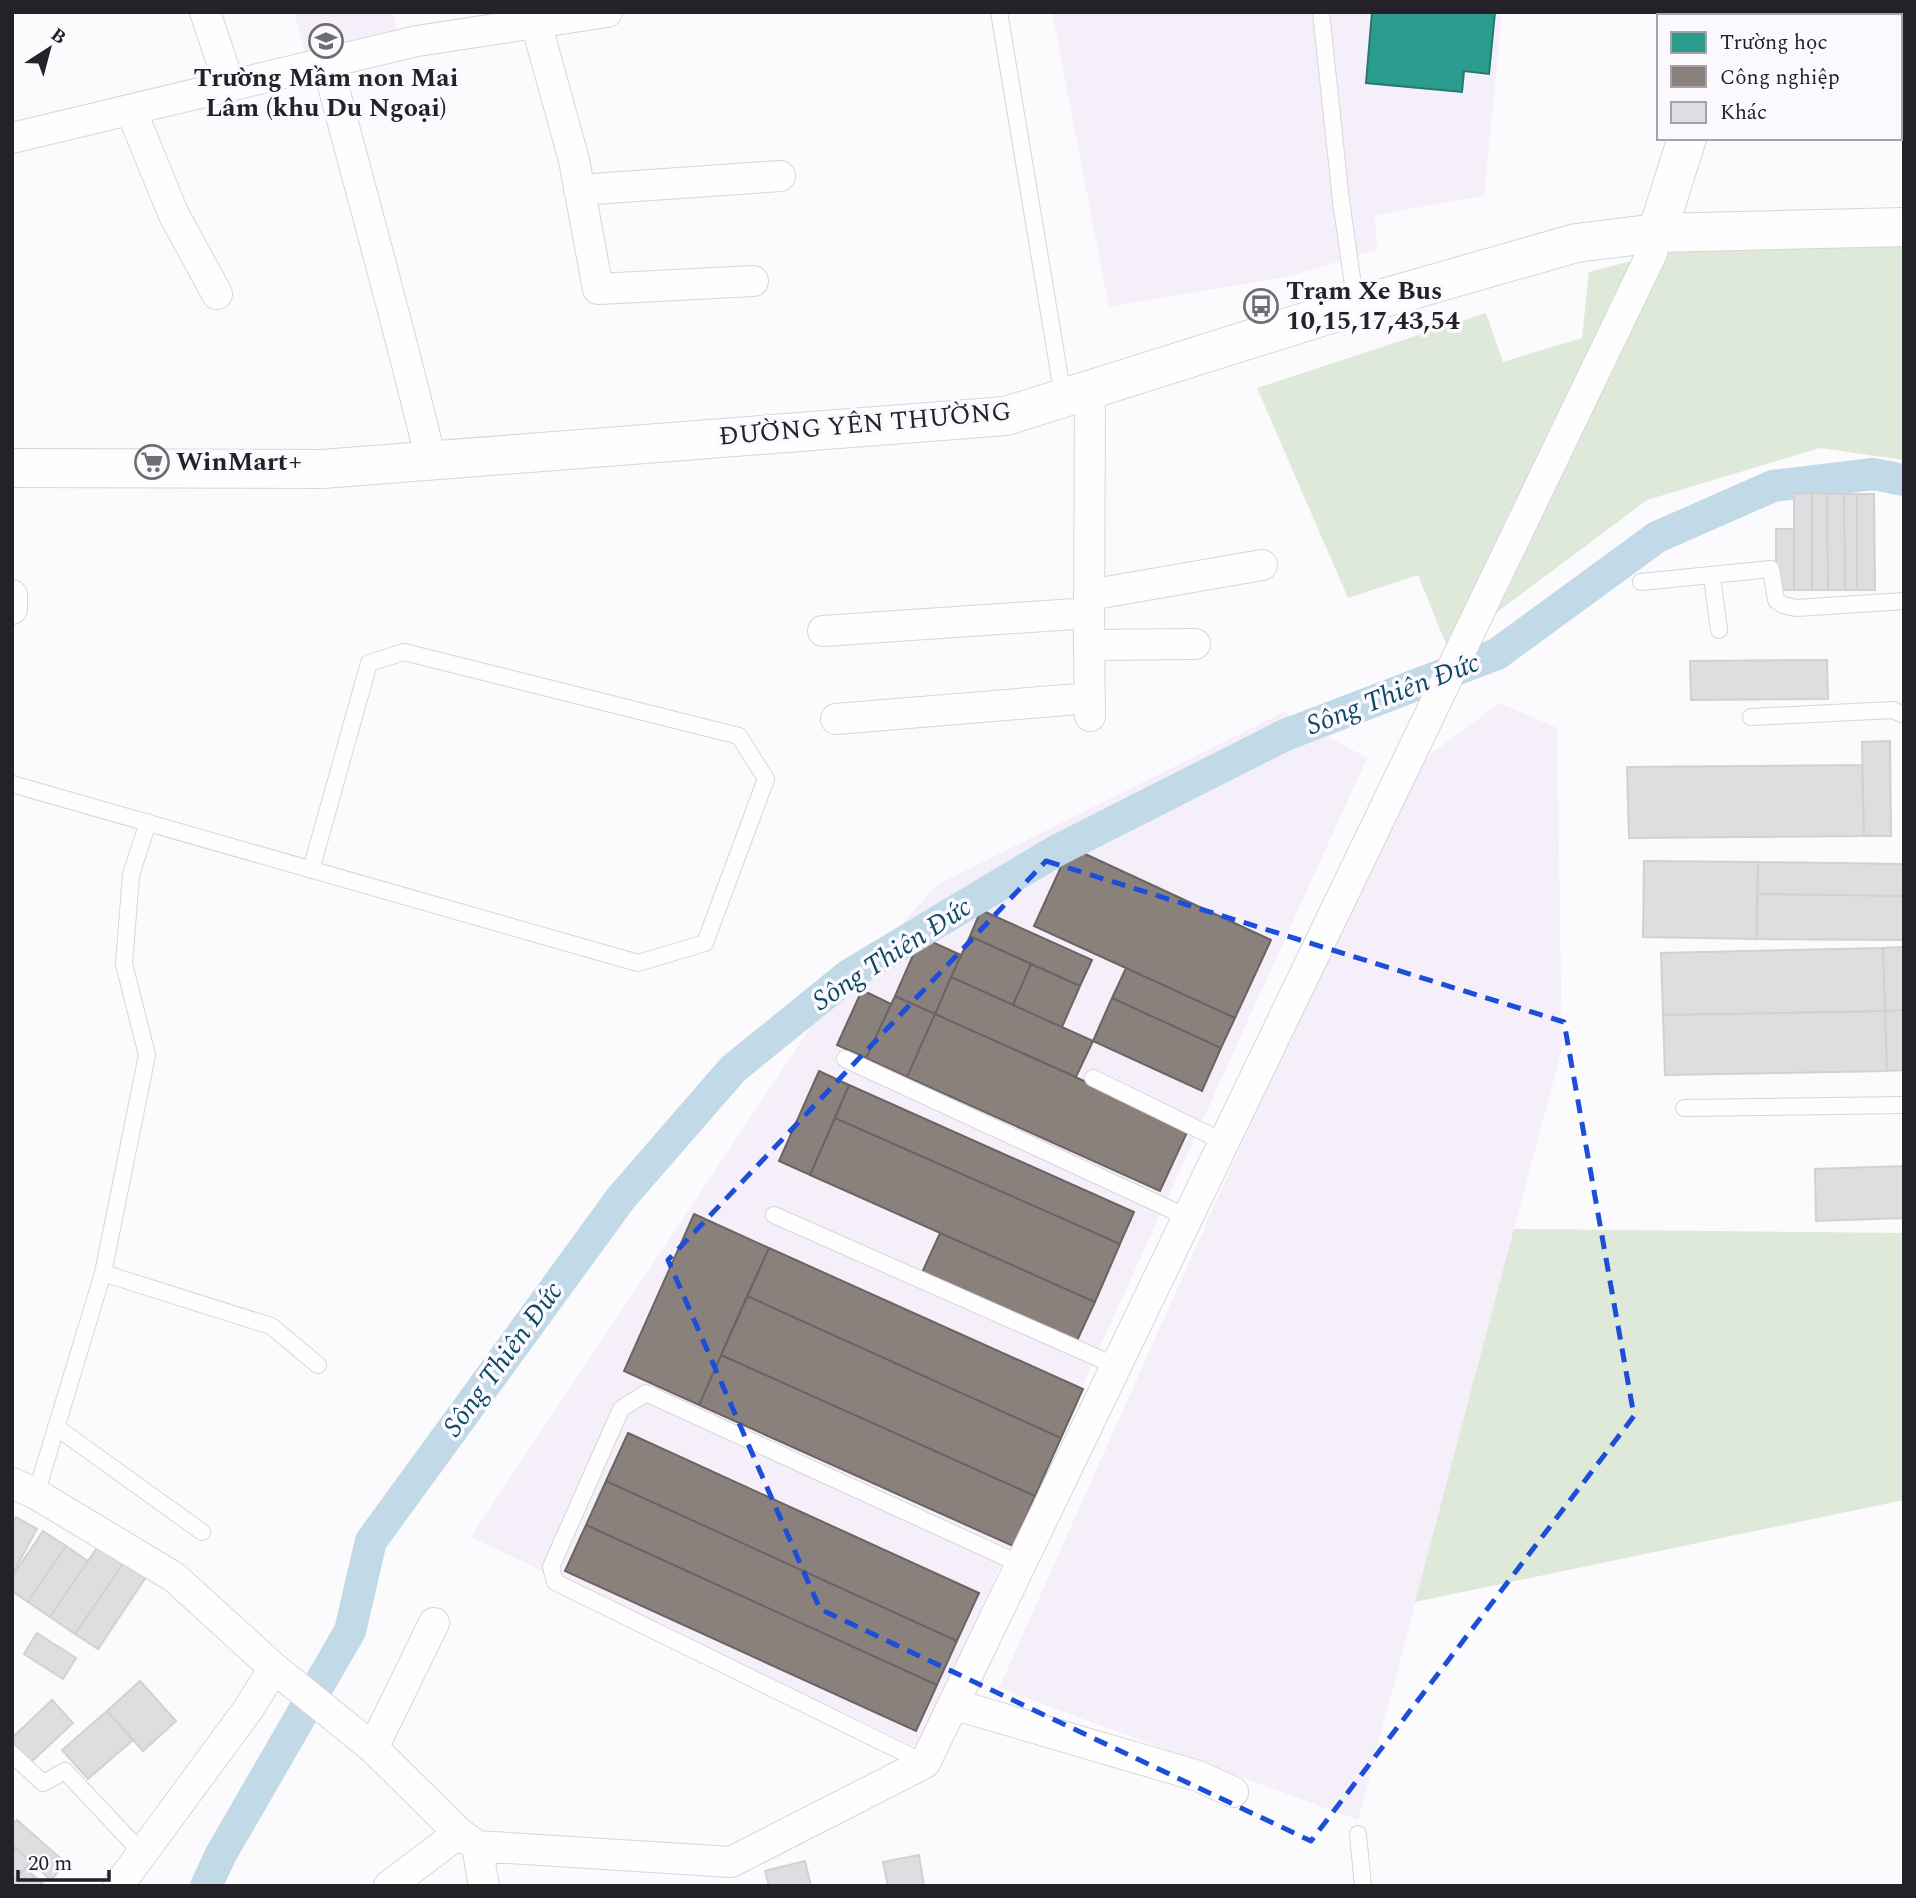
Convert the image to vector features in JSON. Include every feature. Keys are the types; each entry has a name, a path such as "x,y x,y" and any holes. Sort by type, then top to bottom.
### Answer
{"main road":[{"path":"1657,233 1687,140"},
{"name":"ĐƯỜNG YÊN THƯỜNG","path":"12,468 322,469 1006,416 1356,306 1576,243 1657,233 1904,227"}],"street":[{"path":"205,12 230,86"},
{"path":"12,138 416,41 534,18 607,12"},
{"path":"534,18 574,160 598,289 753,281"},
{"path":"327,63 378,259 400,328 431,461"},
{"path":"131,110 173,213 217,294"},
{"path":"579,190 780,176"},
{"path":"389,1886 468,1840 731,1862 925,1763 1652,253 1657,233"},
{"path":"836,719 1090,707 1089,604 1077,393"},
{"path":"822,631 1089,604 1262,565"},
{"path":"12,595 12,609"},
{"path":"1089,645 1195,644"},
{"path":"24,1489 174,1577 275,1669 369,1744 468,1840 484,1886"},
{"path":"369,1744 434,1623"},
{"path":"118,1886 275,1669"},
{"path":"953,1704 1198,1776 1233,1792"}],"lane":[{"path":"999,12 1077,393"},
{"path":"1321,12 1341,201 1356,306"},
{"path":"1641,582 1771,569 1776,600 1783,605 1796,608 1904,601"},
{"path":"1712,577 1719,631"},
{"path":"12,784 148,822 311,870 638,963 705,943 765,779 739,736 404,652 369,663 311,870"},
{"path":"1751,717 1893,710 1904,716"},
{"path":"24,1489 56,1427 103,1273 147,1055 124,964 131,875 148,822"},
{"path":"845,1059 1188,1217"},
{"path":"1093,1078 1224,1142"},
{"path":"1684,1108 1904,1105"},
{"path":"774,1215 1116,1366"},
{"path":"103,1273 271,1326 318,1364"},
{"path":"925,1763 555,1582 551,1567 621,1409 646,1393 1020,1564"},
{"path":"56,1427 202,1532"},
{"path":"12,1754 43,1783 65,1771 142,1853"},
{"path":"1358,1834 1363,1886"}],"highlighted area":[{"path":"1046,861 1564,1022 1634,1416 1311,1841 820,1609 668,1260"}],"shaded area":[{"name":"Trường Mầm non Mai Lâm (khu Du Ngoại)","path":"294,12 393,12 396,29 305,52"},
{"path":"1052,12 1502,12 1484,196 1375,215 1377,250 1286,277 1109,307"},
{"path":"1500,703 1557,728 1562,1048 1358,1820 999,1688 1287,1043 1414,766"},
{"path":"1284,712 1367,758 918,1748 471,1537 819,1015 937,885"}],"green space":[{"path":"1904,239 1904,460 1820,448 1647,500 1448,649 1418,575 1348,598 1257,388 1486,313 1503,362 1582,338 1589,272 1682,248"},
{"path":"1514,1229 1904,1233 1904,1500 1415,1602"}],"building: Trường học":[{"path":"1372,12 1495,12 1489,74 1464,71 1462,92 1366,83"}],"building: Công nghiệp":[{"path":"1070,847 1271,940 1235,1018 1034,926"},
{"path":"981,910 1092,960 1080,986 970,936"},
{"path":"970,936 1031,964 1013,1005 951,977"},
{"path":"921,937 961,955 935,1014 895,996"},
{"path":"1031,964 1080,986 1062,1027 1013,1005"},
{"path":"1126,968 1235,1018 1221,1048 1112,998"},
{"path":"951,977 1093,1041 1076,1077 935,1014"},
{"path":"862,990 891,1004 866,1058 837,1045"},
{"path":"895,996 935,1014 907,1077 866,1058"},
{"path":"1112,998 1221,1048 1202,1091 1093,1041"},
{"path":"935,1014 1189,1128 1160,1191 907,1077"},
{"path":"819,1071 849,1085 810,1175 779,1161"},
{"path":"849,1085 1134,1212 1120,1244 835,1118"},
{"path":"835,1118 1120,1244 1095,1302 810,1175"},
{"path":"694,1214 769,1248 699,1405 624,1371"},
{"path":"940,1233 1095,1302 1075,1345 920,1277"},
{"path":"769,1248 1083,1389 1061,1438 747,1296"},
{"path":"747,1296 1061,1438 1035,1496 721,1355"},
{"path":"721,1355 1035,1496 1013,1546 699,1405"},
{"path":"628,1433 979,1593 957,1641 606,1481"},
{"path":"606,1481 957,1641 937,1685 586,1525"},
{"path":"586,1525 937,1685 916,1731 565,1571"}],"building: Khác":[{"path":"1812,493 1827,494 1828,590 1812,590"},
{"path":"1812,493 1812,590 1794,590 1794,494"},
{"path":"1827,494 1844,494 1845,590 1828,590"},
{"path":"1844,494 1857,494 1857,590 1845,590"},
{"path":"1857,494 1874,494 1875,590 1857,590"},
{"path":"1776,529 1794,529 1794,590 1776,590"},
{"path":"1827,660 1828,699 1691,700 1690,661"},
{"path":"1890,741 1891,836 1864,836 1862,742"},
{"path":"1862,765 1864,836 1629,838 1627,767"},
{"path":"1644,861 1758,862 1757,939 1643,937"},
{"path":"1758,862 1904,864 1904,896 1757,894"},
{"path":"1757,894 1904,896 1904,940 1757,939"},
{"path":"1904,947 1904,1010 1885,1011 1883,948"},
{"path":"1883,948 1885,1011 1663,1015 1661,953"},
{"path":"1904,1010 1904,1070 1887,1071 1885,1011"},
{"path":"1885,1011 1887,1071 1665,1075 1663,1015"},
{"path":"1904,1166 1904,1218 1816,1221 1815,1169"},
{"path":"16,1517 37,1529 12,1575 12,1524"},
{"path":"43,1531 66,1546 28,1602 12,1591 12,1577"},
{"path":"99,1545 124,1562 75,1634 50,1617"},
{"path":"66,1546 88,1561 50,1617 28,1602"},
{"path":"124,1562 146,1577 98,1649 75,1634"},
{"path":"37,1633 76,1658 63,1679 24,1654"},
{"path":"140,1681 176,1721 143,1751 107,1711"},
{"path":"52,1700 73,1723 28,1765 12,1748 12,1738"},
{"path":"107,1711 133,1740 88,1779 62,1750"},
{"path":"17,1820 66,1863 51,1880 12,1845 12,1825"},
{"path":"16,1849 31,1862 12,1883 12,1853"},
{"path":"919,1855 924,1886 888,1886 883,1862"},
{"path":"805,1861 811,1886 769,1886 765,1871"},
{"path":"25,1868 45,1886 12,1886"}],"waterway":[{"name":"Sông Thiên Đức","path":"206,1886 221,1854 350,1631 371,1541 621,1198 733,1069 849,975 1056,851 1285,735 1497,654 1657,537 1773,486 1873,474 1904,480"}],"place":[{"name":"Trường Mầm non Mai Lâm (khu Du Ngoại)","path":"326,41"},
{"name":"Trạm Xe Bus 10,15,17,43,54","path":"1261,306"},
{"name":"WinMart+","path":"152,462"}]}
